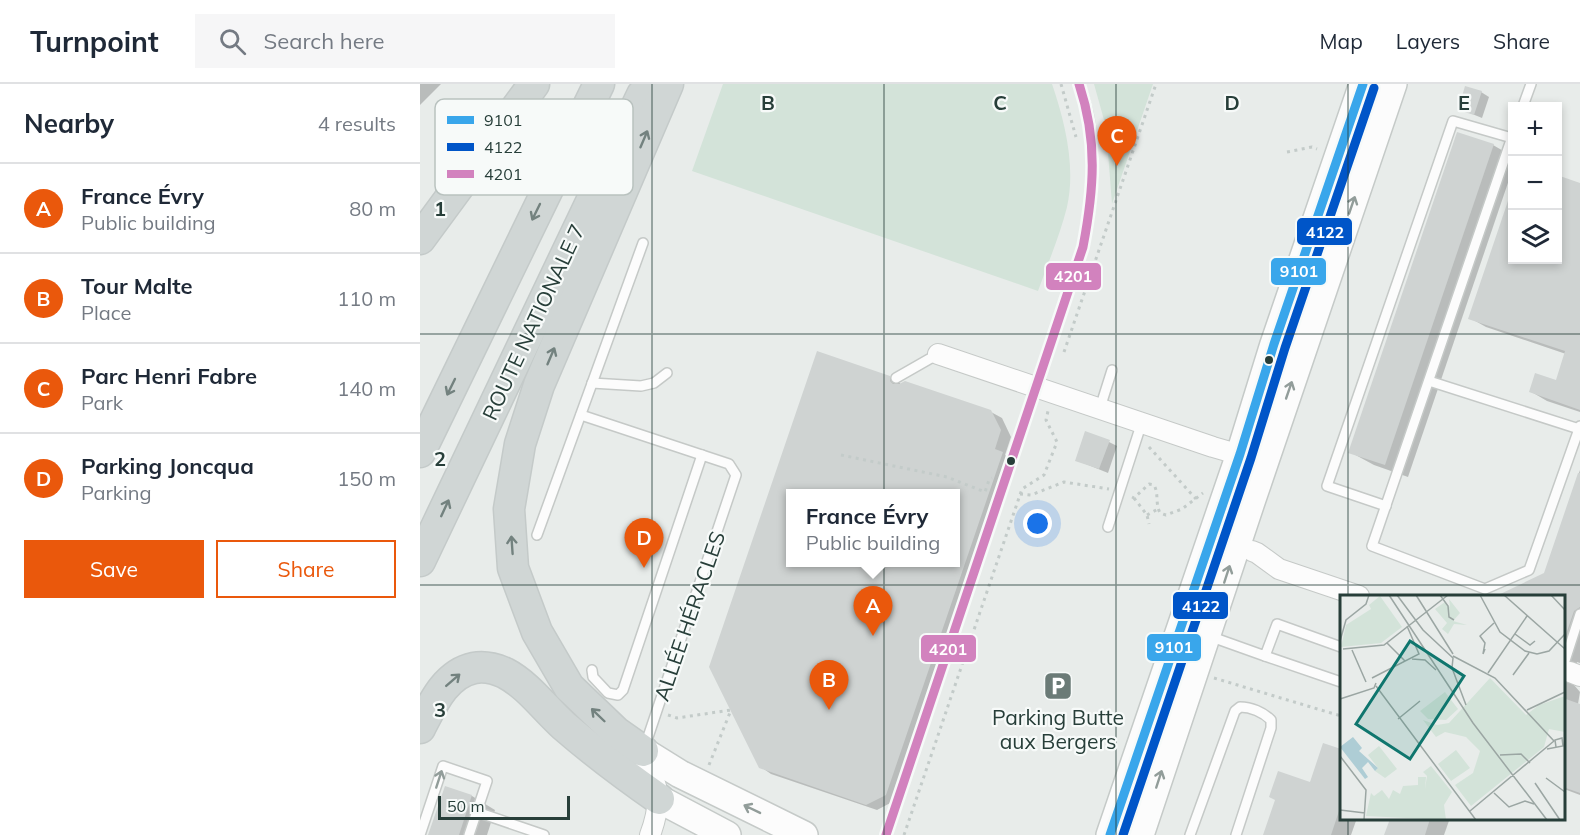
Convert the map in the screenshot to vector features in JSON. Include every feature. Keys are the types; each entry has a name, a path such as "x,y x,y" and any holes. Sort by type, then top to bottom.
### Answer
{"main road":[{"path":"523,99 534,84"},
{"name":"ROUTE NATIONALE 7","path":"592,99 599,84"},
{"name":"ROUTE NATIONALE 7","path":"633,115 648,84"},
{"path":"633,166 668,84"},
{"path":"1140,835 1207,635 1253,458 1274,344 1364,84"},
{"path":"1110,835 1393,84"},
{"path":"420,239 452,195"},
{"name":"ROUTE NATIONALE 7","path":"420,452 545,195"},
{"name":"ROUTE NATIONALE 7","path":"420,561 595,195"},
{"path":"620,195 539,385 520,444 509,509 513,568 537,632 569,687 616,732 680,774 804,835"},
{"path":"420,728 441,690 460,674 474,668 488,668 506,674 522,685 589,748 659,800 726,835"}],"street":[{"path":"938,354 1253,458"},
{"path":"1252,551 1279,569 1353,595"},
{"path":"644,751 645,764 656,785 659,800 650,835"}],"lane":[{"path":"886,835 1083,247 1093,192 1094,155 1090,122 1079,84"},
{"path":"1524,102 1531,84"},
{"path":"1386,506 1327,486 1453,121 1508,136"},
{"path":"1429,381 1580,427 1529,570 1485,589 1372,546 1508,149"},
{"path":"537,535 643,243"},
{"path":"896,378 938,354"},
{"path":"1100,408 1112,370"},
{"path":"592,383 641,386 654,383 667,374"},
{"path":"581,415 702,455 623,690 618,695 608,693 593,677 592,670"},
{"path":"1108,527 1142,422"},
{"path":"665,454 668,444"},
{"name":"ALLÉE HÉRACLES","path":"644,751 735,481 735,471 729,464 702,455"},
{"path":"1571,670 1580,614"},
{"path":"1265,656 1277,624 1340,647"},
{"path":"1207,635 1340,682"},
{"path":"1190,835 1235,711 1240,707 1247,707 1266,714 1271,720 1271,728 1236,835"},
{"path":"420,835 443,766 487,781 469,835"},
{"path":"477,812 544,835"}],"path":[{"path":"1061,84 1077,140"},
{"path":"1062,358 1156,84"},
{"path":"1287,152 1312,147"},
{"path":"904,835 1022,489 1044,475 1057,442 1046,420 1048,411 1031,405"},
{"path":"841,455 947,477 984,492 989,480"},
{"path":"1134,498 1148,514 1149,524"},
{"path":"1148,514 1158,509"},
{"path":"1208,676 1340,716"},
{"path":"677,718 731,710 707,768"}],"shaded area":[{"path":"723,84 1052,84 1068,145 1069,192 1061,228 1038,291 692,171"},
{"path":"1094,84 1153,84 1112,204 1106,127"}],"building":[{"path":"1465,86 1482,91 1474,115 1458,110"},
{"path":"1457,132 1494,144 1385,465 1348,453"},
{"path":"1562,177 1580,183 1580,410 1529,392 1535,373 1556,380 1565,351 1468,319 1508,201 1508,264 1562,264"},
{"path":"817,351 890,376 893,384 905,381 991,410 1001,430 995,449 1003,452 886,795 866,805 759,768 709,667"},
{"path":"1085,431 1110,440 1099,469 1075,461"},
{"path":"1578,473 1580,473 1580,607 1574,611 1565,637 1565,595 1498,595 1544,573"},
{"path":"1565,699 1580,704 1580,793 1565,788"},
{"path":"1323,743 1340,749 1340,808 1331,835 1263,835 1275,800 1269,797 1278,771 1310,782"},
{"path":"445,786 472,795 459,835 428,835"},
{"path":"1390,820 1430,820 1425,835 1384,835"}],"transit line":[{"name":"4201","path":"886,835 1083,247 1092,185 1092,145 1079,84"},
{"name":"9101","path":"1110,835 1363,84"},
{"name":"4122","path":"1123,835 1374,88"}],"place":[{"name":"Parc Henri Fabre","path":"1117,166"},
{"name":"Parking Joncqua","path":"644,568"},
{"name":"France Évry","path":"873,636"},
{"name":"Parking Butte aux Bergers","path":"1058,686"},
{"name":"Tour Malte","path":"829,710"}]}
